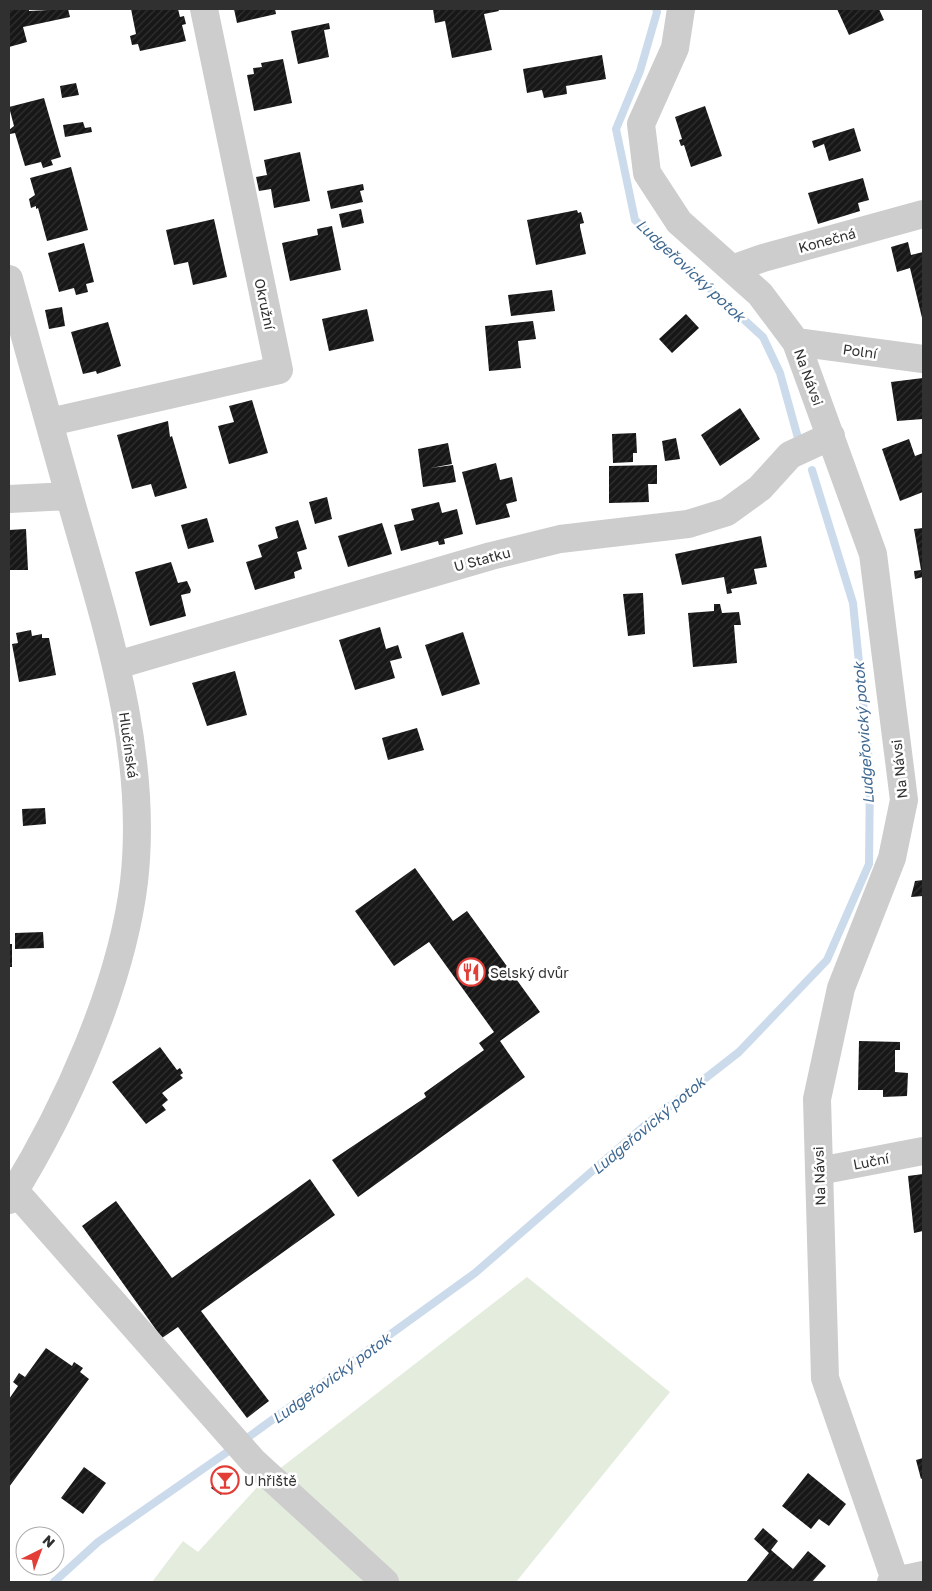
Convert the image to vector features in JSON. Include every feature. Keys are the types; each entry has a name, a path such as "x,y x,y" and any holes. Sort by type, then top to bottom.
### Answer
{"street":[{"name":"Okružní","path":"50,422 279,370 204,9"},
{"name":"Na Návsi","path":"681,9 675,48 641,124 647,173 679,222 760,294 796,342 873,554 913,800 841,988 817,1099 825,1378 893,1581"},
{"name":"Konečná","path":"732,269 763,258 923,214"},
{"name":"Hlučínská","path":"9,279 117,665 131,746 136,815 134,880 125,938 106,998 82,1058 36,1153 12,1195"},
{"name":"Polní","path":"796,342 923,359"},
{"name":"U Statku","path":"117,665 491,556 560,539 688,524 727,512 760,488 790,455 831,436"},
{"path":"9,499 69,496"},
{"name":"Luční","path":"819,1171 923,1151"},
{"path":"12,1195 253,1461 385,1582"},
{"path":"893,1581 923,1574"}],"shaded area":[{"path":"527,1277 670,1392 516,1582 152,1582 183,1541 198,1552 260,1484"}],"building":[{"path":"9,9 29,9 29,11 68,9 70,17 23,27 27,42 9,47"},
{"path":"131,9 178,9 180,17 184,16 186,24 182,25 186,41 140,51 138,44 132,45 130,36 136,34"},
{"path":"234,9 275,9 276,14 237,23"},
{"path":"433,9 498,9 499,11 484,14 492,50 452,58 445,21 435,23"},
{"path":"837,9 879,9 884,20 849,35"},
{"path":"329,23 330,29 324,30 329,57 298,64 291,31"},
{"path":"602,55 606,79 566,86 567,94 544,98 542,90 527,93 523,69"},
{"path":"283,59 292,103 254,111 247,75 254,74 253,68 262,67 261,63"},
{"path":"76,83 79,95 62,98 60,86"},
{"path":"44,98 61,157 51,160 53,165 43,168 41,162 25,166 15,133 10,134 9,130 14,126 9,107"},
{"path":"705,106 722,156 691,167 684,145 681,146 679,140 682,139 675,117"},
{"path":"83,122 85,128 91,127 92,132 65,137 63,125"},
{"path":"854,128 861,151 829,161 824,144 814,148 812,141"},
{"path":"300,152 310,201 274,208 271,189 259,191 256,177 267,175 264,160"},
{"path":"71,167 88,230 47,241 38,208 36,209 36,206 31,208 29,199 35,195 30,178"},
{"path":"863,178 869,200 858,203 860,211 818,224 808,193"},
{"path":"363,184 364,190 360,191 363,202 331,209 327,191"},
{"path":"361,209 364,223 342,228 339,214"},
{"path":"577,210 578,213 581,212 584,223 580,224 580,227 586,254 536,265 527,220"},
{"path":"214,219 227,277 193,285 188,262 174,265 166,230"},
{"path":"332,226 341,270 290,281 282,243 318,235 317,229"},
{"path":"908,242 911,255 923,252 923,322 910,268 897,272 891,247"},
{"path":"84,243 94,282 86,284 88,292 76,295 74,288 59,292 48,253"},
{"path":"552,290 555,311 511,316 508,295"},
{"path":"62,307 65,326 49,329 45,310"},
{"path":"367,309 374,341 329,351 322,319"},
{"path":"686,314 699,328 672,353 659,339"},
{"path":"533,321 536,339 518,341 521,368 489,371 485,326"},
{"path":"108,322 121,366 97,374 96,371 83,374 71,332"},
{"path":"923,378 923,419 897,421 891,382"},
{"path":"252,400 268,453 229,464 218,426 234,422 229,406"},
{"path":"740,408 760,439 720,466 701,435"},
{"path":"168,421 170,437 172,436 187,488 155,497 151,484 132,489 117,435"},
{"path":"636,433 637,453 633,453 633,462 613,463 612,434"},
{"path":"676,438 680,459 665,461 662,441"},
{"path":"909,439 915,456 923,453 923,492 900,501 882,449"},
{"path":"448,443 452,464 431,468 453,465 456,482 423,487 418,449"},
{"path":"496,463 500,480 512,477 517,501 506,504 510,517 476,525 462,472"},
{"path":"657,465 657,484 648,484 649,502 609,503 609,466"},
{"path":"327,497 332,519 315,524 309,502"},
{"path":"439,502 442,513 457,509 463,534 444,539 445,544 439,545 438,541 401,551 394,525 414,520 411,509"},
{"path":"207,518 214,542 188,549 181,525"},
{"path":"298,520 307,549 297,552 302,569 294,572 295,578 255,590 246,562 262,557 258,545 278,538 275,527"},
{"path":"382,523 392,554 348,567 338,536"},
{"path":"923,528 923,577 915,579 914,571 921,570 914,529"},
{"path":"26,529 28,570 9,570 9,530"},
{"path":"761,536 767,567 754,569 757,584 731,589 732,593 727,594 724,577 682,585 675,554"},
{"path":"171,562 178,583 187,581 191,590 190,593 181,595 186,616 150,626 135,572"},
{"path":"643,593 645,634 628,636 623,594"},
{"path":"714,604 720,604 722,613 739,612 741,625 734,625 737,663 693,667 688,613 714,611"},
{"path":"380,627 386,649 398,645 402,658 390,661 395,678 355,690 339,640"},
{"path":"31,630 32,636 42,634 42,638 49,638 56,675 19,682 12,644 18,643 16,633"},
{"path":"463,632 480,684 442,696 425,645"},
{"path":"235,671 247,715 207,726 192,683"},
{"path":"417,728 424,750 388,760 382,738"},
{"path":"45,808 46,824 23,826 22,809"},
{"path":"415,868 453,921 467,911 540,1012 500,1041 525,1077 358,1197 332,1160 426,1097 424,1093 484,1050 479,1043 494,1032 429,942 394,966 355,911"},
{"path":"923,880 923,896 911,897 915,881"},
{"path":"43,932 44,948 15,949 15,933"},
{"path":"9,944 12,944 12,967 9,967"},
{"path":"859,1041 900,1042 900,1050 895,1050 895,1072 908,1073 907,1096 883,1097 883,1090 858,1090"},
{"path":"160,1047 177,1070 180,1068 183,1073 180,1075 183,1078 162,1093 168,1100 162,1105 166,1110 146,1124 112,1082"},
{"path":"923,1174 923,1231 914,1233 908,1176"},
{"path":"310,1179 335,1215 201,1311 269,1401 247,1418 178,1327 162,1338 82,1226 116,1201 172,1278"},
{"path":"46,1348 72,1366 74,1362 83,1368 80,1372 89,1379 9,1487 9,1399 18,1386 13,1382 19,1373 25,1377"},
{"path":"923,1458 923,1478 921,1479 916,1460"},
{"path":"84,1467 106,1483 83,1514 61,1498"},
{"path":"224,1472 233,1479 221,1495 211,1488"},
{"path":"808,1473 846,1504 829,1526 819,1519 811,1529 782,1506"},
{"path":"763,1528 778,1541 771,1550 793,1569 808,1551 826,1566 812,1582 746,1582 769,1553 754,1539"}],"waterway":[{"name":"Ludgeřovický potok","path":"656,9 657,12 640,71 616,129 635,220 763,337 780,373 798,438"},
{"name":"Ludgeřovický potok","path":"54,1582 98,1542 243,1441 475,1273 643,1127 739,1052 827,960 869,864 870,772 853,603 812,470"}],"place":[{"name":"Selský dvůr","path":"471,972"},
{"name":"U hřiště","path":"225,1480"}]}
